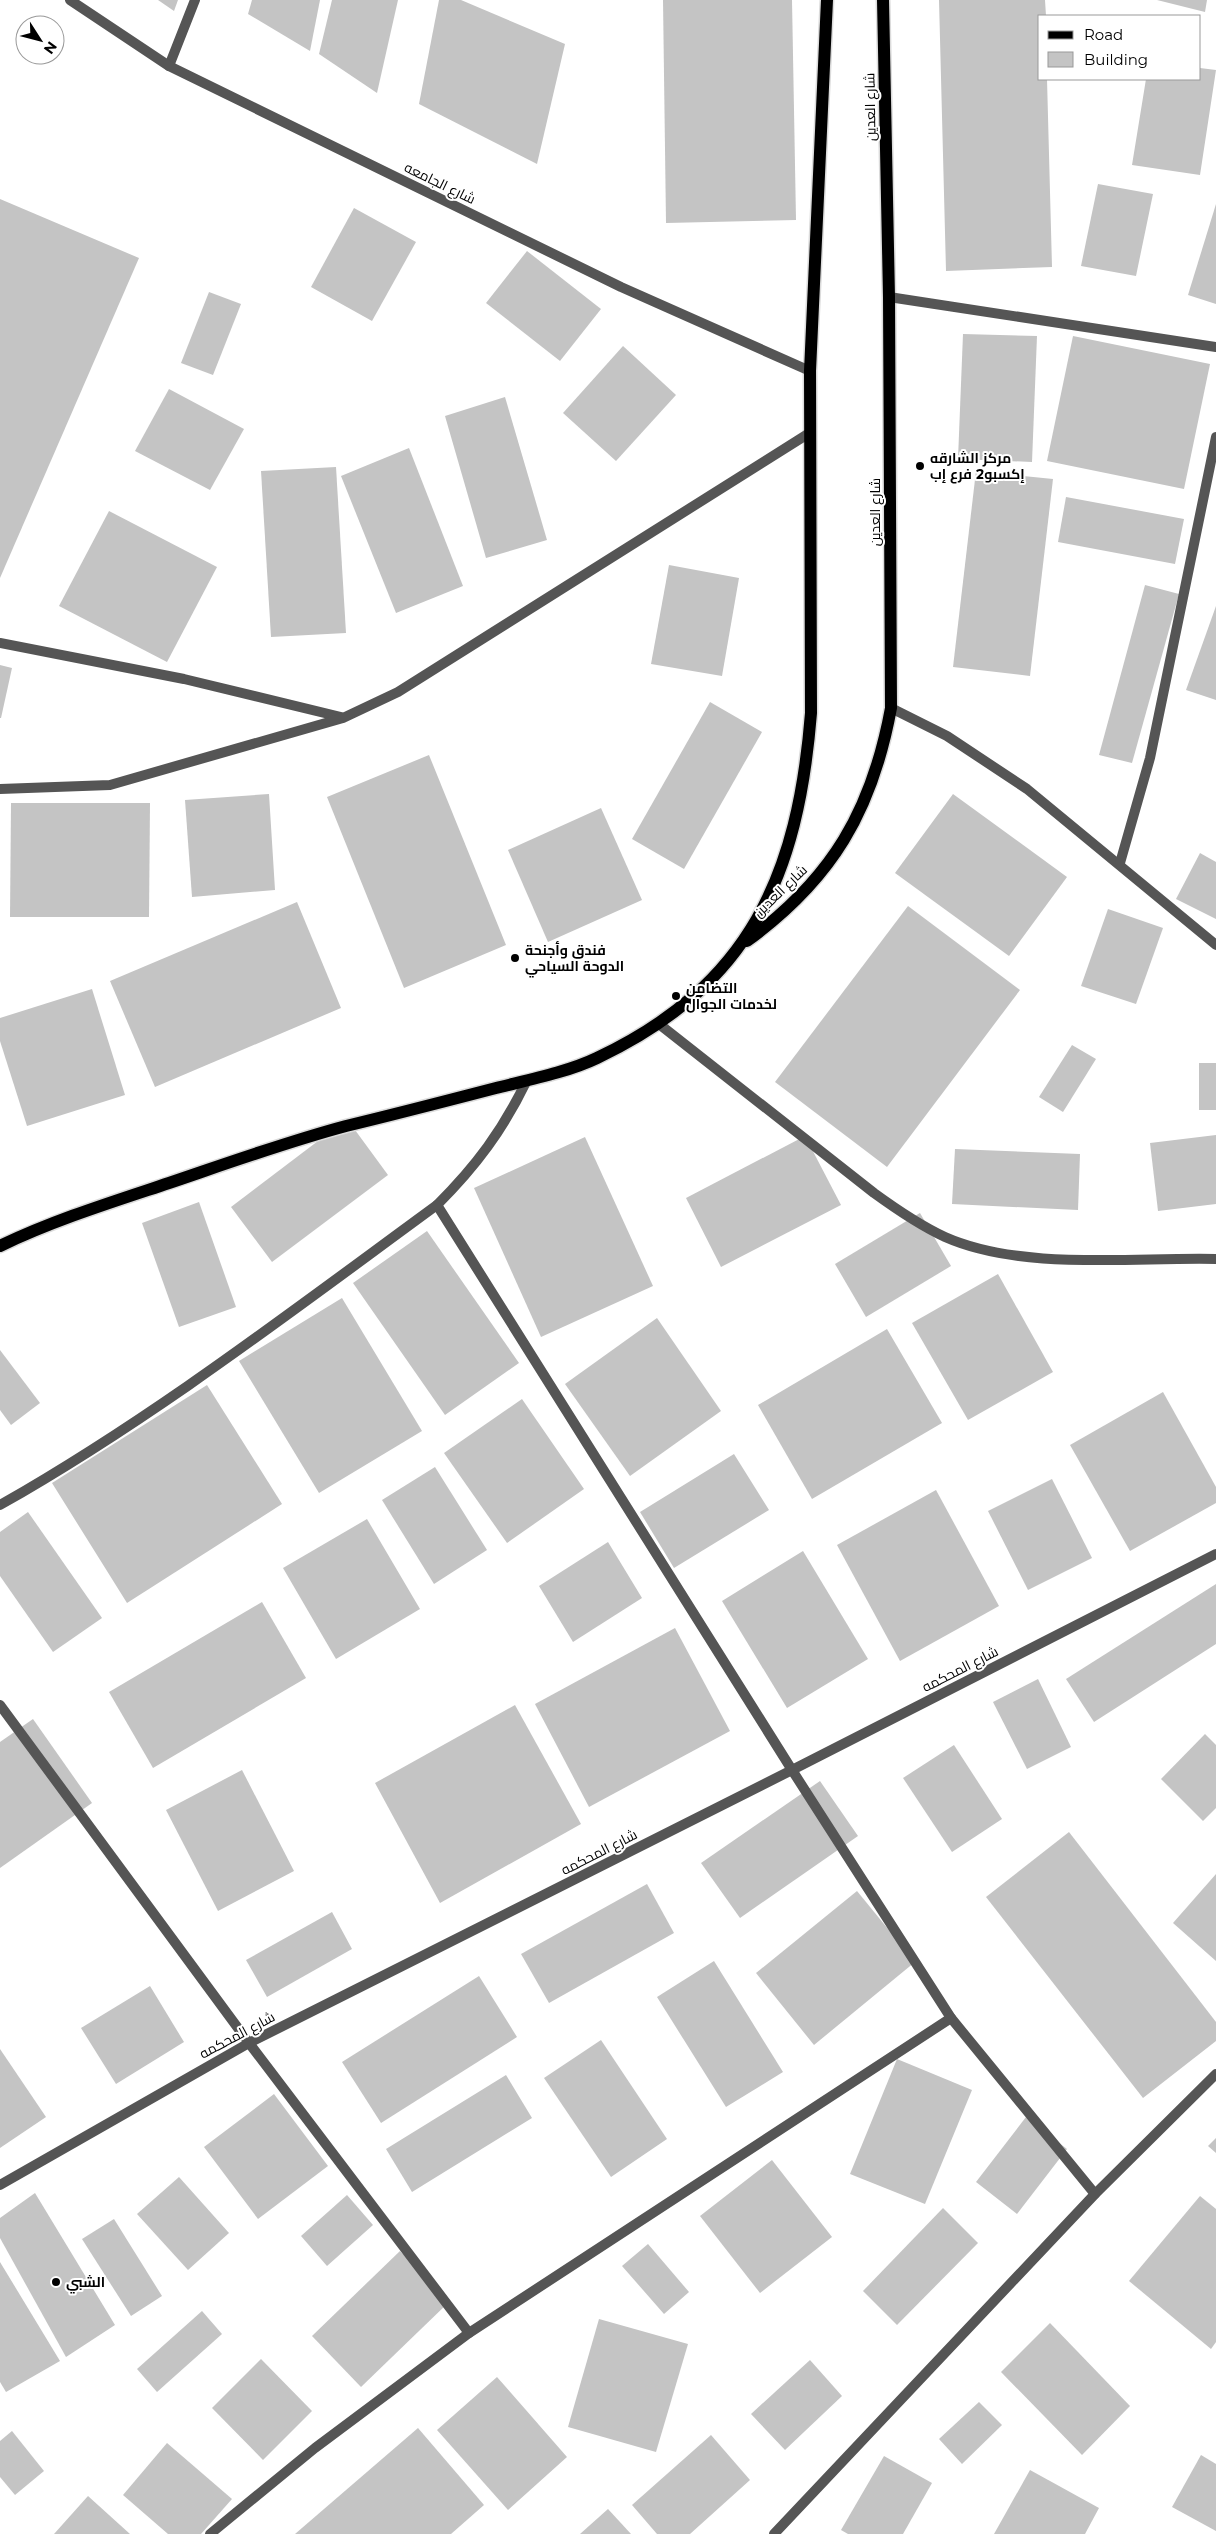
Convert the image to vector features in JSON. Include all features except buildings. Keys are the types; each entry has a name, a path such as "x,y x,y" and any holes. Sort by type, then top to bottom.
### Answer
{"main road":[{"name":"شارع العدين","path":"742,944 764,908 794,832 803,789 811,713 810,371 827,0"},
{"name":"شارع العدين","path":"742,944 783,913 808,889 834,856 855,822 871,785 884,747 891,708 889,297 883,0"},
{"path":"0,1246 42,1226 302,1137 527,1080 596,1059 659,1024 704,987 742,944"}],"street":[{"name":"شارع الجامعه","path":"70,0 169,66 621,287 810,371"},
{"path":"169,66 195,0"},
{"path":"889,297 1216,347"},
{"path":"0,789 110,785 343,718 398,692 810,432"},
{"path":"1120,864 1150,758 1216,437"},
{"path":"0,643 184,679 343,718"},
{"path":"891,708 947,736 1027,789 1216,944"},
{"path":"659,1024 874,1193 904,1215 946,1237 1000,1254 1065,1259 1216,1259"},
{"path":"0,1505 40,1482 174,1394 437,1205 464,1178 489,1148 510,1115 527,1080"},
{"path":"437,1205 792,1770 951,2018 1095,2194"},
{"name":"شارع المحكمه","path":"0,2185 249,2043 1216,1554"},
{"path":"0,1705 249,2043 469,2333"},
{"path":"210,2534 315,2448 469,2333 951,2018"},
{"path":"774,2534 1095,2194 1216,2074"}],"place":[{"name":"مركز الشارقه إكسبو2 فرع إب","path":"920,466"},
{"name":"فندق وأجنحة الدوحة السياحي","path":"515,958"},
{"name":"التضامن لخدمات الجوال","path":"676,996"},
{"name":"الشبي","path":"56,2282"}]}
